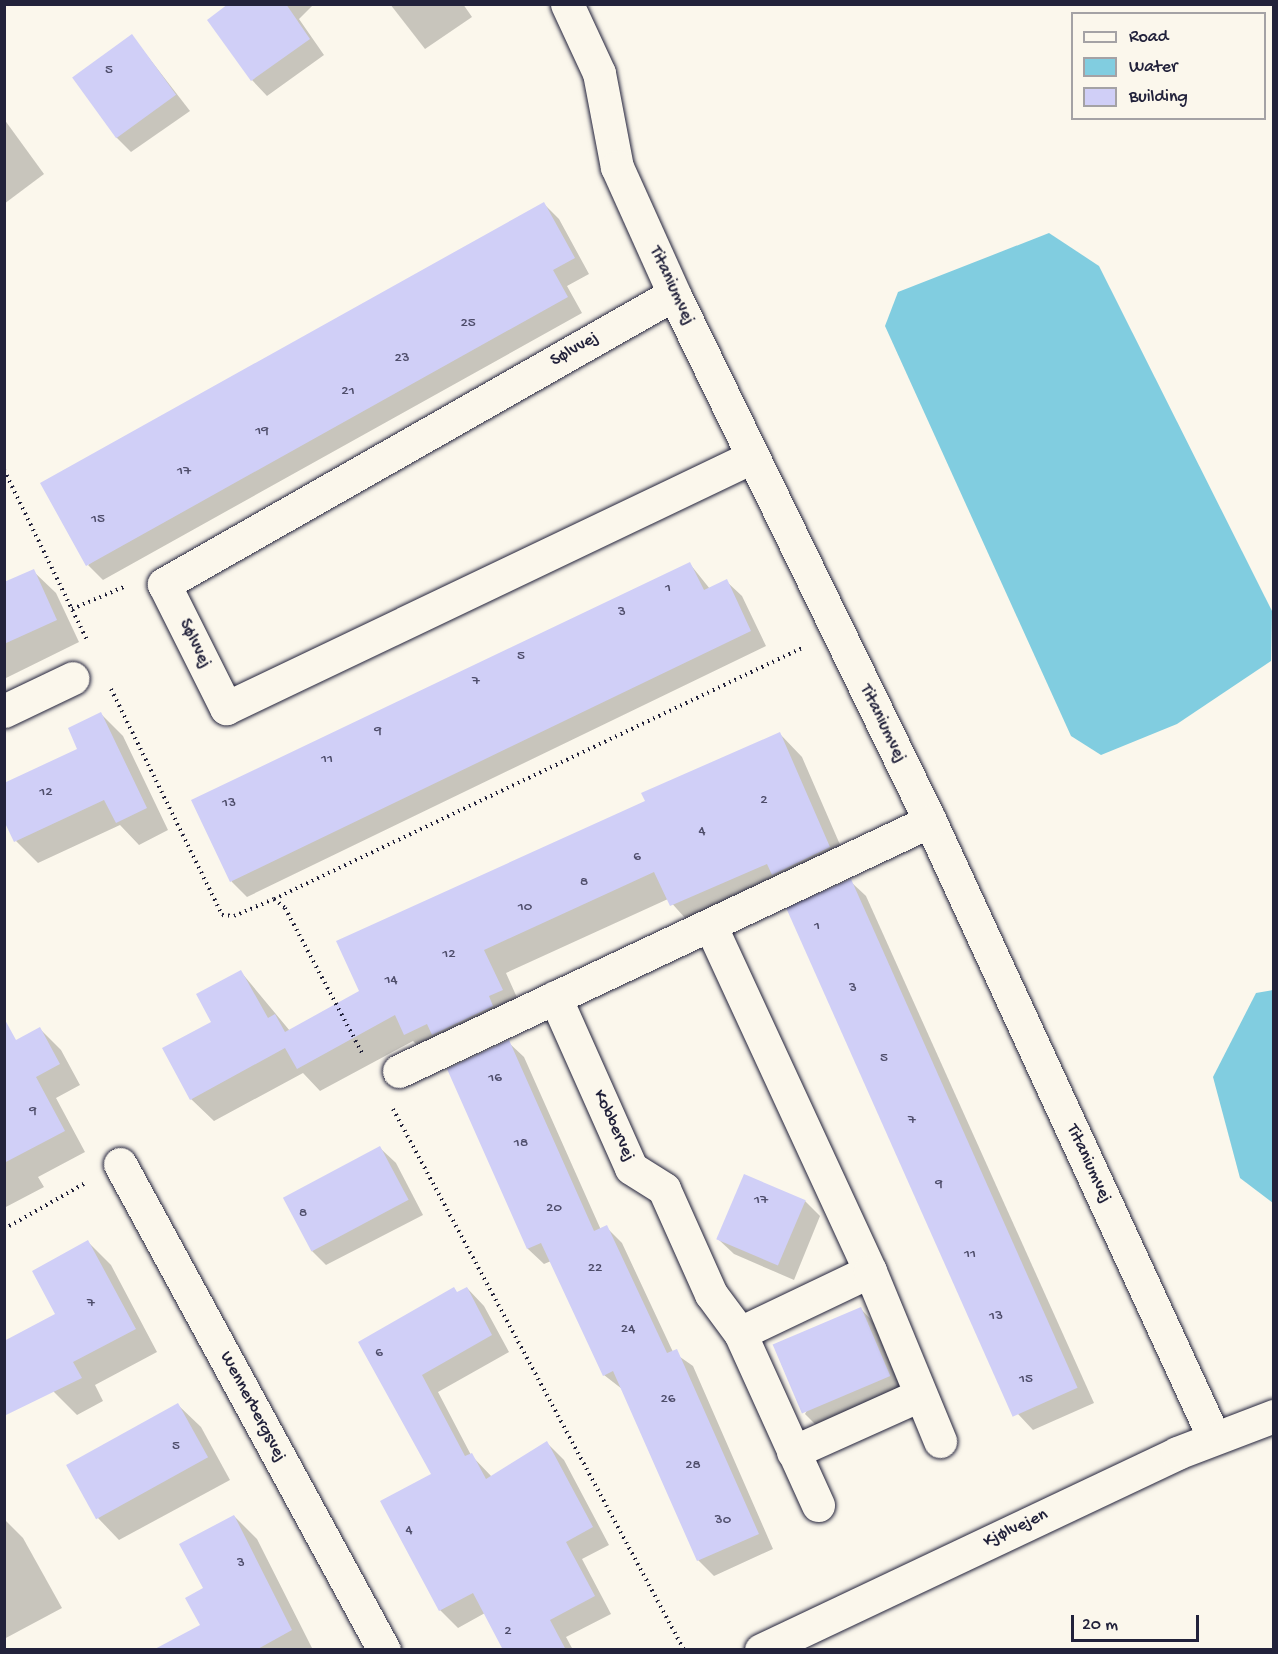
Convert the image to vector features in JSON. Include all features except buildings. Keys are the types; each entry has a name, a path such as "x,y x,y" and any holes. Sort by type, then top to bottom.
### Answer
{"street":[{"name":"Titaniumvej","path":"567,4 599,73 617,167 674,294 930,821 1214,1438"},
{"name":"Sølvvej","path":"674,294 164,584 226,708 752,457"},
{"path":"4,711 74,678"},
{"path":"399,1071 930,821"},
{"path":"710,925 870,1271 940,1441"},
{"name":"Kobbervej","path":"555,998 631,1168 664,1189 711,1294 740,1333 818,1505"},
{"name":"Wennerbergsvej","path":"120,1164 384,1650"},
{"path":"740,1333 870,1271"},
{"path":"793,1452 920,1395"},
{"name":"Kjølvejen","path":"761,1650 1214,1438 1274,1416"}],"path":[{"path":"4,470 93,652"},
{"path":"72,609 116,586 164,584"},
{"path":"109,684 222,915 234,916 837,631"},
{"path":"274,899 285,908 366,1060"},
{"path":"389,1102 684,1650"},
{"path":"4,1229 120,1164"}],"water":[{"path":"1049,233 1099,266 1272,611 1271,661 1177,724 1101,755 1071,736 885,326 898,292"},
{"path":"1274,990 1273,1203 1240,1178 1213,1077 1256,993"}]}
